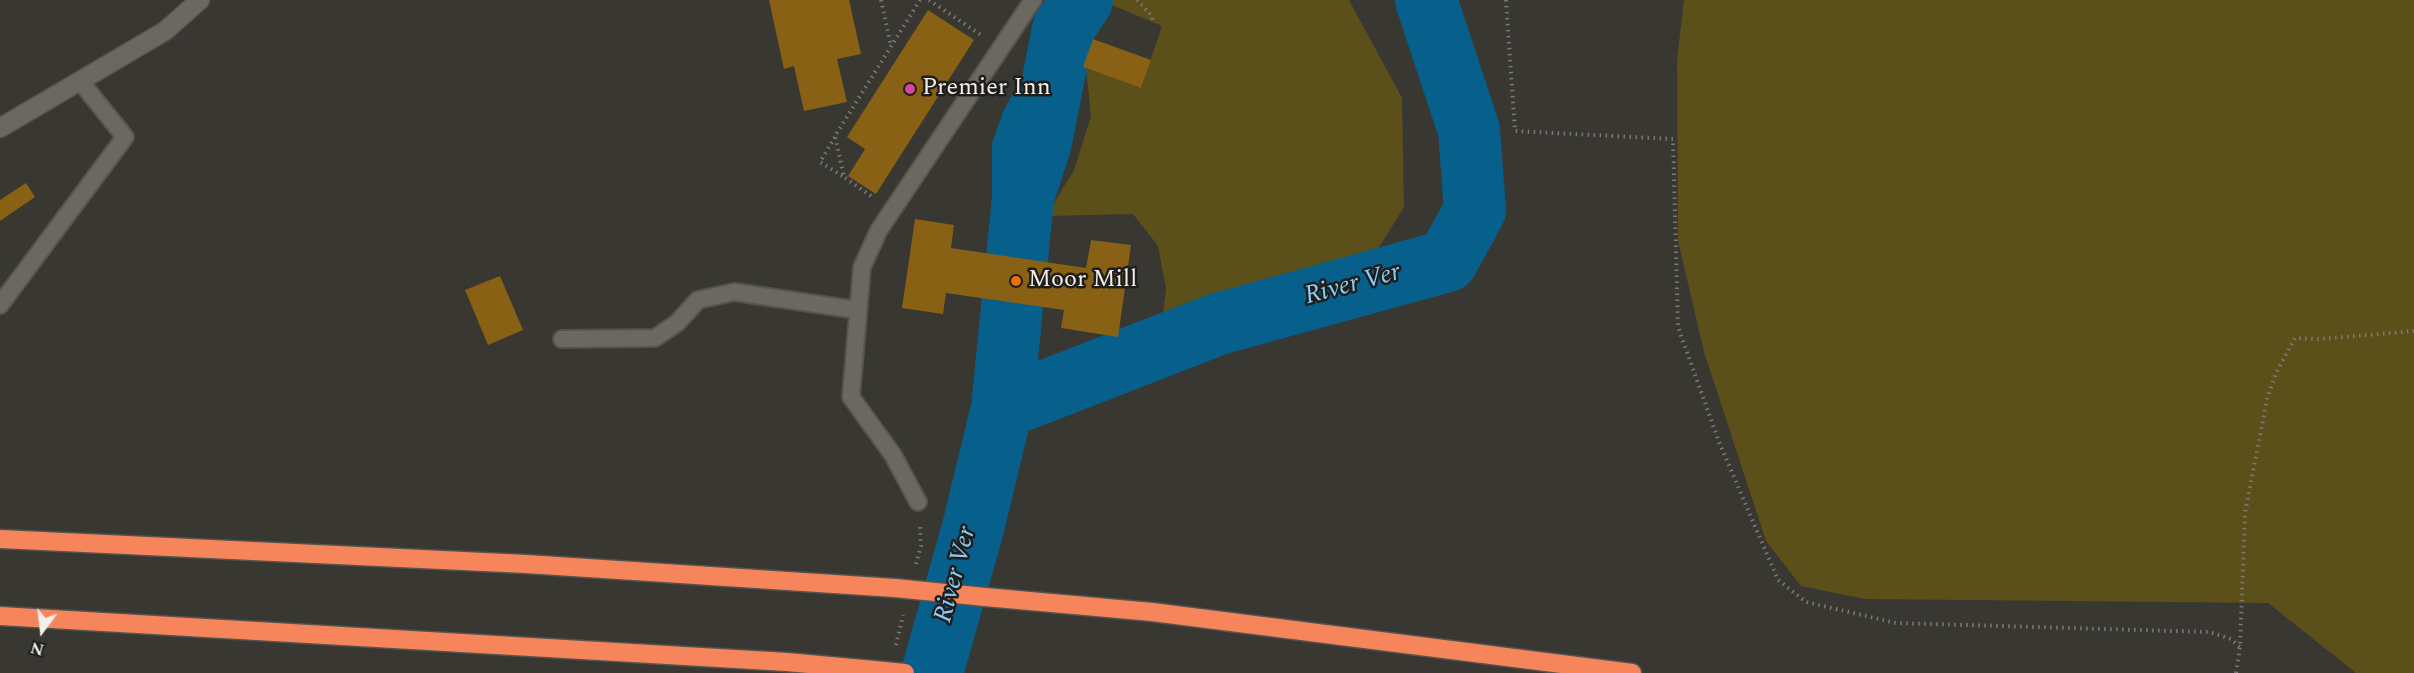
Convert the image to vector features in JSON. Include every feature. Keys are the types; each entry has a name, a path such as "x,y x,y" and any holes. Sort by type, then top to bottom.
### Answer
{"highway":[{"path":"0,539 526,564 895,588 1152,612 1632,673"},
{"path":"0,616 763,661 905,673"}],"street":[{"path":"0,128 165,31 200,0"}],"lane":[{"path":"918,502 893,455 851,397 862,267 879,230 891,211 1033,0"},
{"path":"0,305 125,137 80,81"},
{"path":"562,339 655,338 677,323 698,300 734,292 858,310"}],"path":[{"path":"881,0 891,46"},
{"path":"891,211 820,162 920,0"},
{"path":"929,0 1000,48"},
{"path":"1137,0 1152,16 1152,21"},
{"path":"1506,0 1515,131 1673,139 1678,327 1719,442 1778,580 1806,602 1896,623 2209,632 2231,639 2240,647"},
{"path":"835,136 844,177"},
{"path":"2236,673 2240,647 2245,513 2267,399 2276,372 2295,338 2320,339 2414,331"}],"shaded area":[{"path":"1108,0 1349,0 1402,98 1404,207 1365,270 1279,297 1162,320 1166,289 1158,246 1133,214 1046,216 1074,170 1091,116 1086,68 1141,88 1162,26 1107,3"},
{"path":"1684,0 2414,0 2414,673 2356,673 2268,603 1865,599 1801,586 1766,541 1704,352 1678,241 1677,60"}],"water":[{"path":"1060,18 1079,29 1073,54 1077,73 1075,120 1059,170 1032,224 995,219 992,198 992,143 1003,112 1030,62"}],"building":[{"path":"769,0 849,0 861,54 837,59 847,102 804,111 794,66 784,69"},
{"path":"928,10 974,40 876,194 848,176 865,149 847,137"},
{"path":"1093,39 1151,60 1141,88 1083,67"},
{"path":"26,183 35,197 0,221 0,200"},
{"name":"Moor Mill","path":"915,219 954,225 951,248 1086,268 1091,240 1131,245 1118,337 1061,328 1064,310 946,293 943,314 902,308"},
{"path":"500,276 523,330 488,345 465,290"}],"waterway":[{"name":"River Ver","path":"1002,408 1023,198 1041,142 1063,29 1082,0"},
{"name":"River Ver","path":"932,673 973,528 1002,408 1218,324 1447,261 1475,210 1469,130 1426,0"}],"place":[{"name":"Premier Inn","path":"910,89"},
{"name":"Moor Mill","path":"1016,281"}]}
